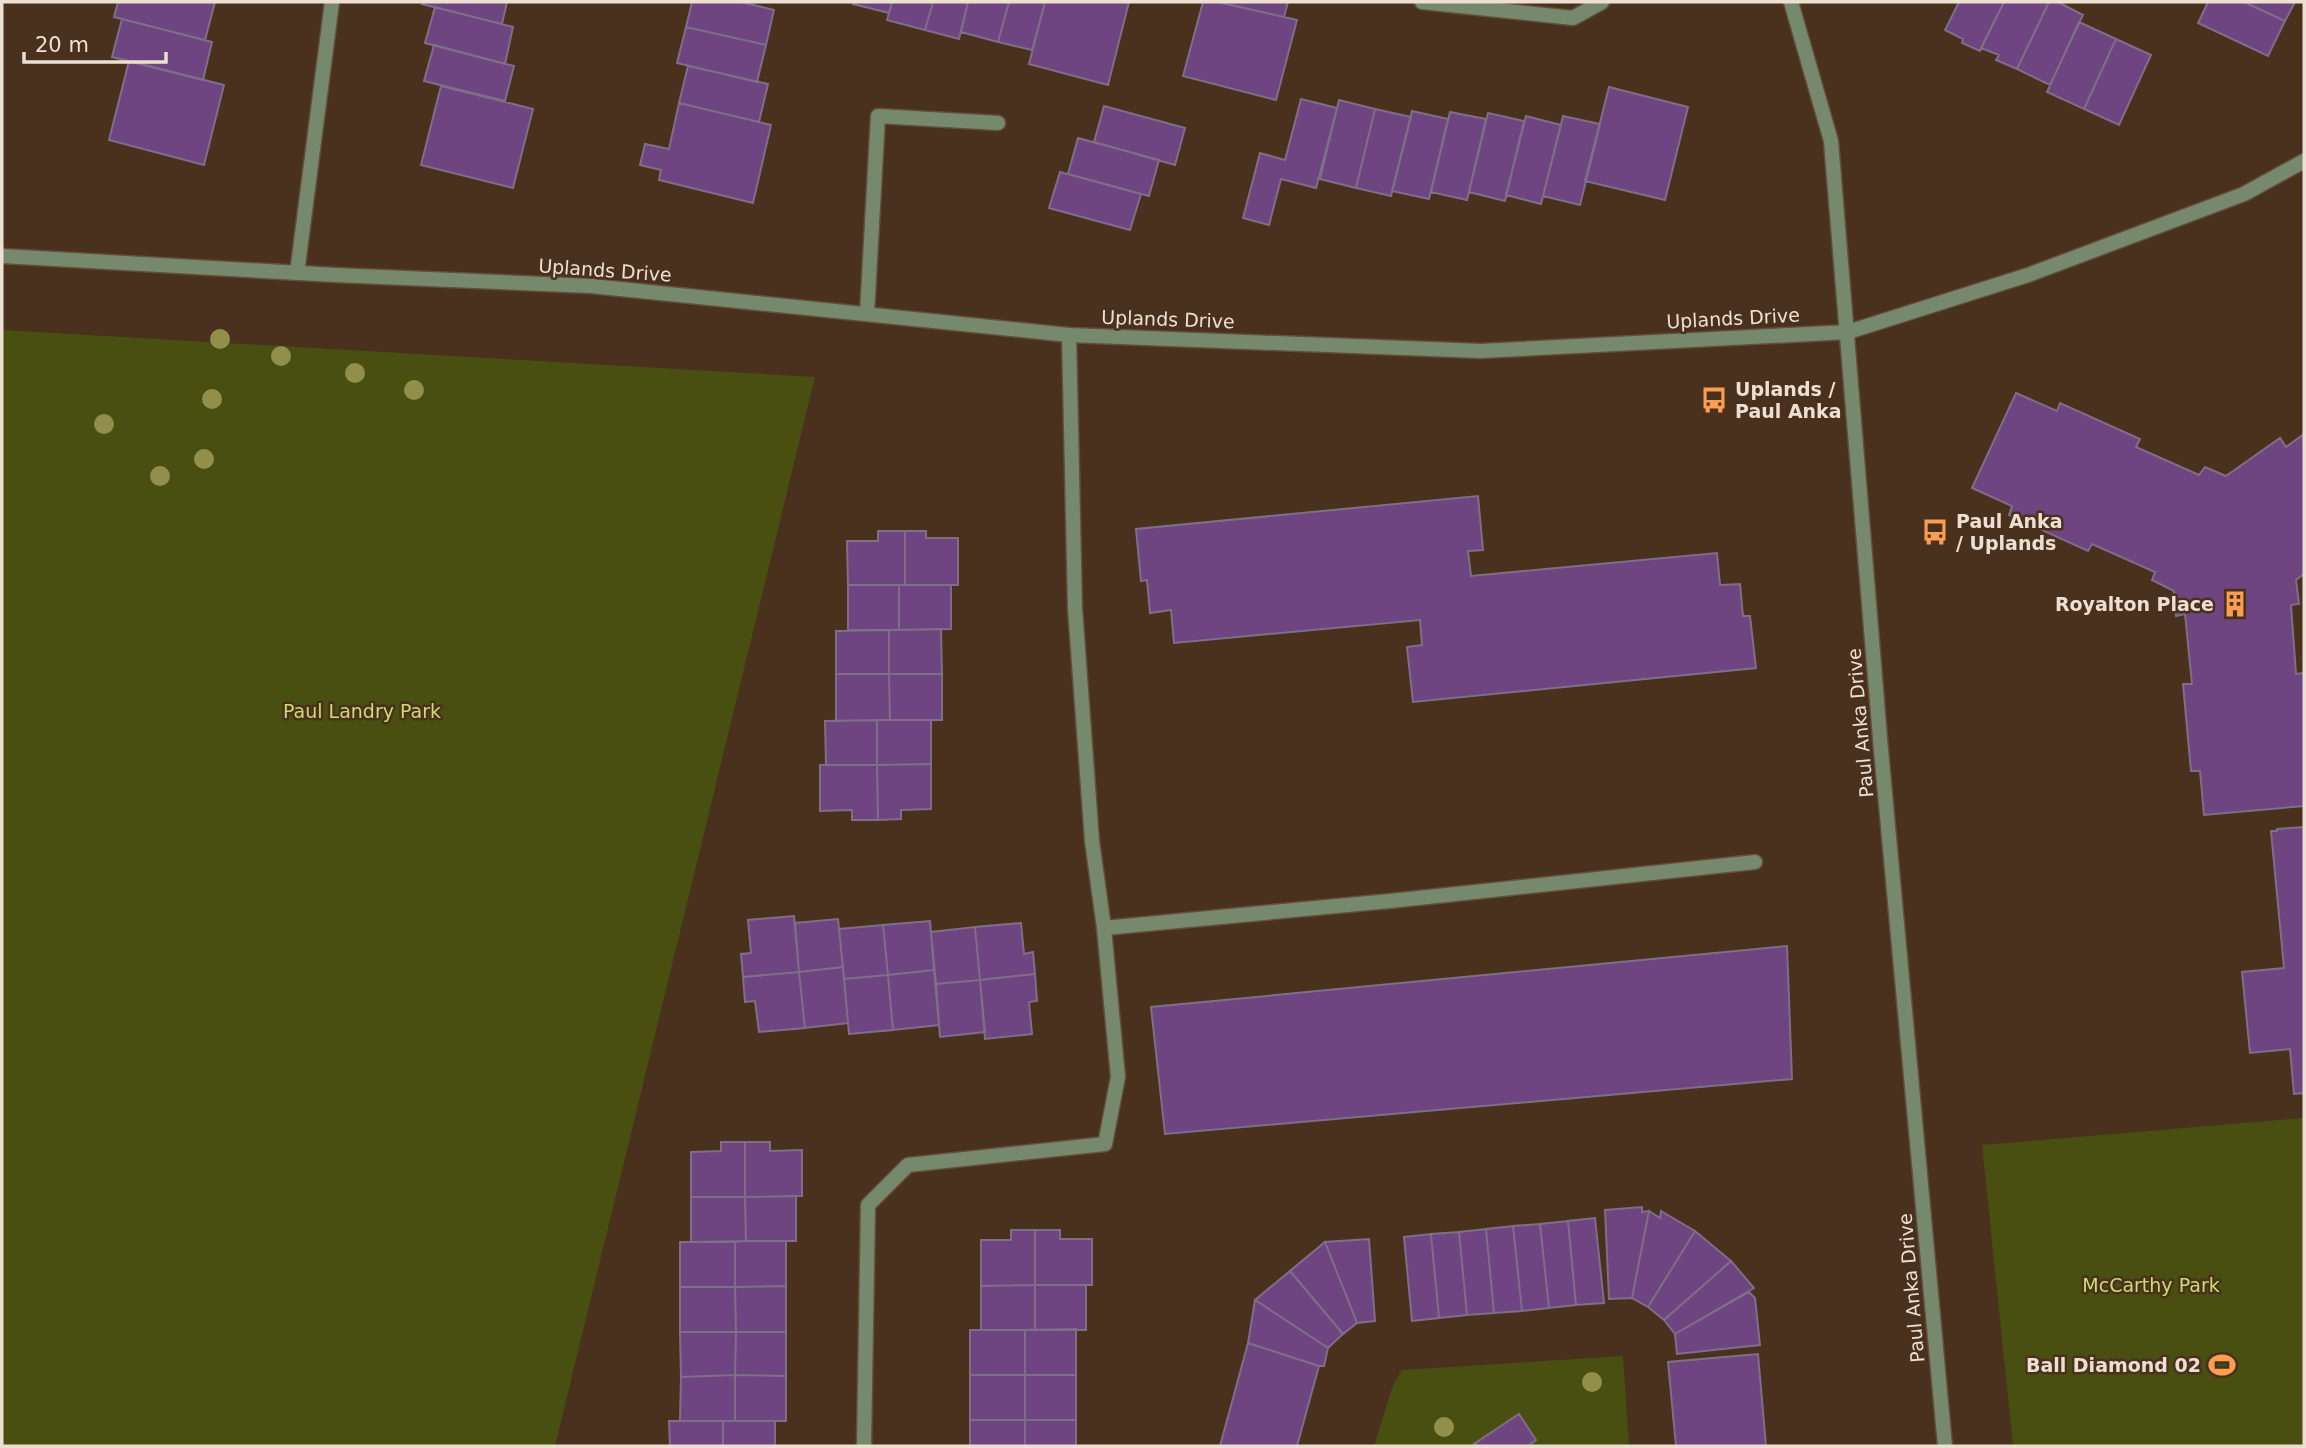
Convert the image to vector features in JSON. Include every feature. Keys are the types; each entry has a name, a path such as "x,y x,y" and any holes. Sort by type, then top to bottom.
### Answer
{"street":[{"path":"297,273 332,2"},
{"path":"1422,2 1573,18 1602,2"},
{"name":"Paul Anka Drive","path":"1791,2 1832,141 1881,750 1945,1446"},
{"path":"867,314 878,116 998,123"},
{"name":"Uplands Drive","path":"2,256 591,286 1069,335 1481,351 1848,332 2028,275 2244,194 2304,161"},
{"path":"864,1446 868,1205 908,1165 1105,1144 1118,1077 1104,928 1092,841 1076,608 1069,335"},
{"path":"1104,928 1755,862"}],"green space":[{"name":"Paul Landry Park","path":"2,330 815,377 555,1446 2,1446"},
{"name":"McCarthy Park","path":"2304,1118 2304,1446 2013,1446 1982,1145"},
{"path":"1623,1356 1629,1446 1374,1446 1393,1385 1402,1370"}],"building":[{"path":"118,2 215,2 205,40 114,17"},
{"path":"507,2 502,24 422,4"},
{"path":"692,2 741,2 774,10 766,45 686,27"},
{"path":"892,2 889,13 853,4"},
{"path":"892,2 933,2 925,30 887,20"},
{"path":"933,2 968,2 959,39 925,30"},
{"path":"968,2 1009,2 998,42 961,32"},
{"path":"1009,2 1045,2 1032,50 998,42"},
{"path":"1045,2 1129,2 1108,85 1029,64"},
{"path":"1203,2 1218,2 1297,20 1276,100 1183,76"},
{"path":"1218,2 1288,2 1284,17"},
{"path":"1959,2 2004,2 1980,51 1962,43 1963,39 1945,30"},
{"path":"2004,2 2049,2 2017,69 1996,60 1999,55 1981,48"},
{"path":"2049,2 2058,2 2083,15 2050,85 2017,69"},
{"path":"2208,2 2244,2 2285,21 2268,56 2198,23"},
{"path":"2244,2 2295,2 2285,21"},
{"path":"435,7 513,27 505,64 425,43"},
{"path":"122,19 212,42 203,80 112,57"},
{"path":"2079,22 2116,39 2084,109 2047,92"},
{"path":"686,27 766,45 757,82 677,63"},
{"path":"2116,39 2151,55 2119,125 2084,109"},
{"path":"434,45 514,66 505,101 424,81"},
{"path":"129,61 224,85 204,165 109,140"},
{"path":"688,66 768,84 759,122 679,103"},
{"path":"441,86 533,109 513,188 421,165"},
{"path":"1609,87 1688,107 1665,200 1585,181"},
{"path":"1301,99 1337,108 1316,188 1281,179 1269,225 1243,218 1260,153 1285,160"},
{"path":"1339,100 1375,109 1356,188 1320,179"},
{"path":"679,103 771,125 753,203 659,180 661,170 640,165 645,144 669,149"},
{"path":"1104,106 1185,128 1175,165 1094,142"},
{"path":"1375,109 1411,117 1391,196 1356,188"},
{"path":"1412,111 1448,119 1429,199 1392,191"},
{"path":"1450,112 1486,119 1467,200 1431,192"},
{"path":"1488,113 1524,121 1505,201 1469,192"},
{"path":"1526,116 1561,125 1541,204 1506,195"},
{"path":"1563,116 1600,124 1580,205 1543,196"},
{"path":"1078,138 1159,160 1149,196 1068,174"},
{"path":"1060,172 1141,194 1130,230 1049,208"},
{"name":"Royalton Place","path":"2016,393 2057,411 2060,403 2140,439 2136,447 2199,475 2205,467 2226,476 2280,438 2286,447 2304,434 2304,574 2296,580 2299,604 2291,605 2296,674 2304,673 2304,806 2204,815 2200,771 2191,771 2183,684 2192,684 2185,614 2176,616 2174,591 2152,580 2155,572 2092,544 2088,551 2009,515 2012,506 1972,488"},
{"path":"1478,496 1483,550 1468,551 1471,576 1717,553 1720,585 1740,584 1743,616 1750,616 1756,668 1413,702 1407,647 1422,645 1420,620 1174,643 1171,610 1150,613 1147,580 1141,581 1136,529"},
{"path":"878,531 905,531 905,585 848,585 847,541 878,541"},
{"path":"905,531 926,531 926,538 958,538 958,585 905,585"},
{"path":"848,585 899,585 899,630 848,630"},
{"path":"899,585 951,585 951,629 899,630"},
{"path":"941,629 942,674 889,674 889,630"},
{"path":"889,630 889,674 836,674 836,631"},
{"path":"836,674 889,674 890,720 836,721"},
{"path":"889,674 942,674 942,720 890,720"},
{"path":"877,720 931,720 931,764 877,765"},
{"path":"877,720 877,765 826,765 825,721"},
{"path":"931,764 931,809 901,810 901,819 878,820 877,765"},
{"path":"820,765 877,765 878,820 852,820 852,810 820,811"},
{"path":"2304,827 2304,1093 2294,1094 2290,1049 2250,1053 2242,972 2284,968 2271,831"},
{"path":"794,916 799,972 743,977 741,954 751,953 748,920"},
{"path":"838,919 843,967 799,972 795,923"},
{"path":"930,921 934,970 888,975 883,925"},
{"path":"1021,923 1024,954 1033,952 1035,974 980,980 975,927"},
{"path":"883,925 888,975 844,979 839,929"},
{"path":"975,927 980,980 936,984 931,932"},
{"path":"1787,946 1792,1079 1165,1134 1151,1007"},
{"path":"843,967 848,1023 805,1028 799,972"},
{"path":"934,970 939,1025 893,1030 888,975"},
{"path":"799,972 805,1028 759,1032 755,1001 745,1002 743,977"},
{"path":"1035,974 1037,1001 1029,1002 1032,1034 985,1039 980,980"},
{"path":"888,975 893,1030 849,1034 844,979"},
{"path":"980,980 985,1032 940,1037 936,984"},
{"path":"721,1142 745,1142 745,1197 691,1197 691,1152 721,1151"},
{"path":"745,1142 770,1142 770,1151 802,1150 802,1196 745,1197"},
{"path":"796,1196 796,1241 746,1241 745,1197"},
{"path":"691,1197 745,1197 746,1241 691,1242"},
{"path":"1642,1207 1642,1212 1649,1211 1632,1298 1609,1299 1605,1210"},
{"path":"1649,1211 1660,1218 1661,1211 1695,1231 1648,1307 1632,1298"},
{"path":"1595,1218 1604,1303 1576,1305 1568,1221"},
{"path":"1568,1221 1576,1305 1549,1308 1540,1224"},
{"path":"1540,1224 1549,1308 1522,1311 1513,1226"},
{"path":"1513,1226 1522,1311 1494,1313 1486,1229"},
{"path":"1486,1229 1494,1313 1467,1315 1459,1232"},
{"path":"1011,1230 1035,1230 1035,1285 981,1286 981,1240 1011,1240"},
{"path":"1035,1230 1060,1230 1060,1239 1092,1239 1092,1285 1035,1285"},
{"path":"1695,1231 1731,1261 1664,1320 1648,1307"},
{"path":"1459,1232 1467,1315 1439,1318 1431,1234"},
{"path":"1431,1234 1439,1318 1412,1321 1404,1237"},
{"path":"1369,1239 1375,1321 1357,1323 1325,1242"},
{"path":"786,1241 786,1286 735,1287 735,1242"},
{"path":"680,1242 735,1242 735,1287 680,1287"},
{"path":"1325,1242 1357,1323 1343,1334 1290,1271"},
{"path":"1731,1261 1754,1288 1675,1334 1664,1320"},
{"path":"1290,1271 1343,1334 1328,1348 1255,1300"},
{"path":"1035,1285 1035,1330 981,1330 981,1286"},
{"path":"1035,1285 1086,1285 1086,1330 1035,1330"},
{"path":"786,1286 786,1332 736,1332 735,1287"},
{"path":"680,1287 735,1287 736,1332 680,1332"},
{"path":"1749,1292 1755,1298 1760,1345 1677,1354 1675,1334"},
{"path":"1255,1300 1328,1348 1324,1366 1248,1343"},
{"path":"1076,1329 1076,1375 1025,1375 1025,1330"},
{"path":"970,1330 1025,1330 1025,1375 970,1375"},
{"path":"680,1332 736,1332 735,1375 681,1377"},
{"path":"736,1332 786,1332 786,1376 735,1375"},
{"path":"1248,1343 1319,1366 1297,1446 1220,1446"},
{"path":"1758,1354 1766,1446 1676,1446 1668,1362"},
{"path":"735,1375 735,1421 680,1421 681,1377"},
{"path":"735,1375 786,1376 786,1421 735,1421"},
{"path":"970,1375 1025,1375 1025,1420 970,1420"},
{"path":"1025,1375 1076,1375 1076,1420 1025,1420"},
{"path":"1519,1414 1536,1440 1528,1446 1474,1444"},
{"path":"970,1420 1025,1420 1025,1446 970,1446"},
{"path":"1025,1420 1076,1420 1076,1446 1025,1446"},
{"path":"669,1421 723,1421 723,1446 670,1446"},
{"path":"723,1421 775,1421 775,1446 723,1446"}],"place":[{"name":"Uplands / Paul Anka","path":"1714,400"},
{"name":"Paul Anka / Uplands","path":"1935,532"},
{"name":"Royalton Place","path":"2235,604"},
{"name":"Ball Diamond 02","path":"2222,1365"}]}
